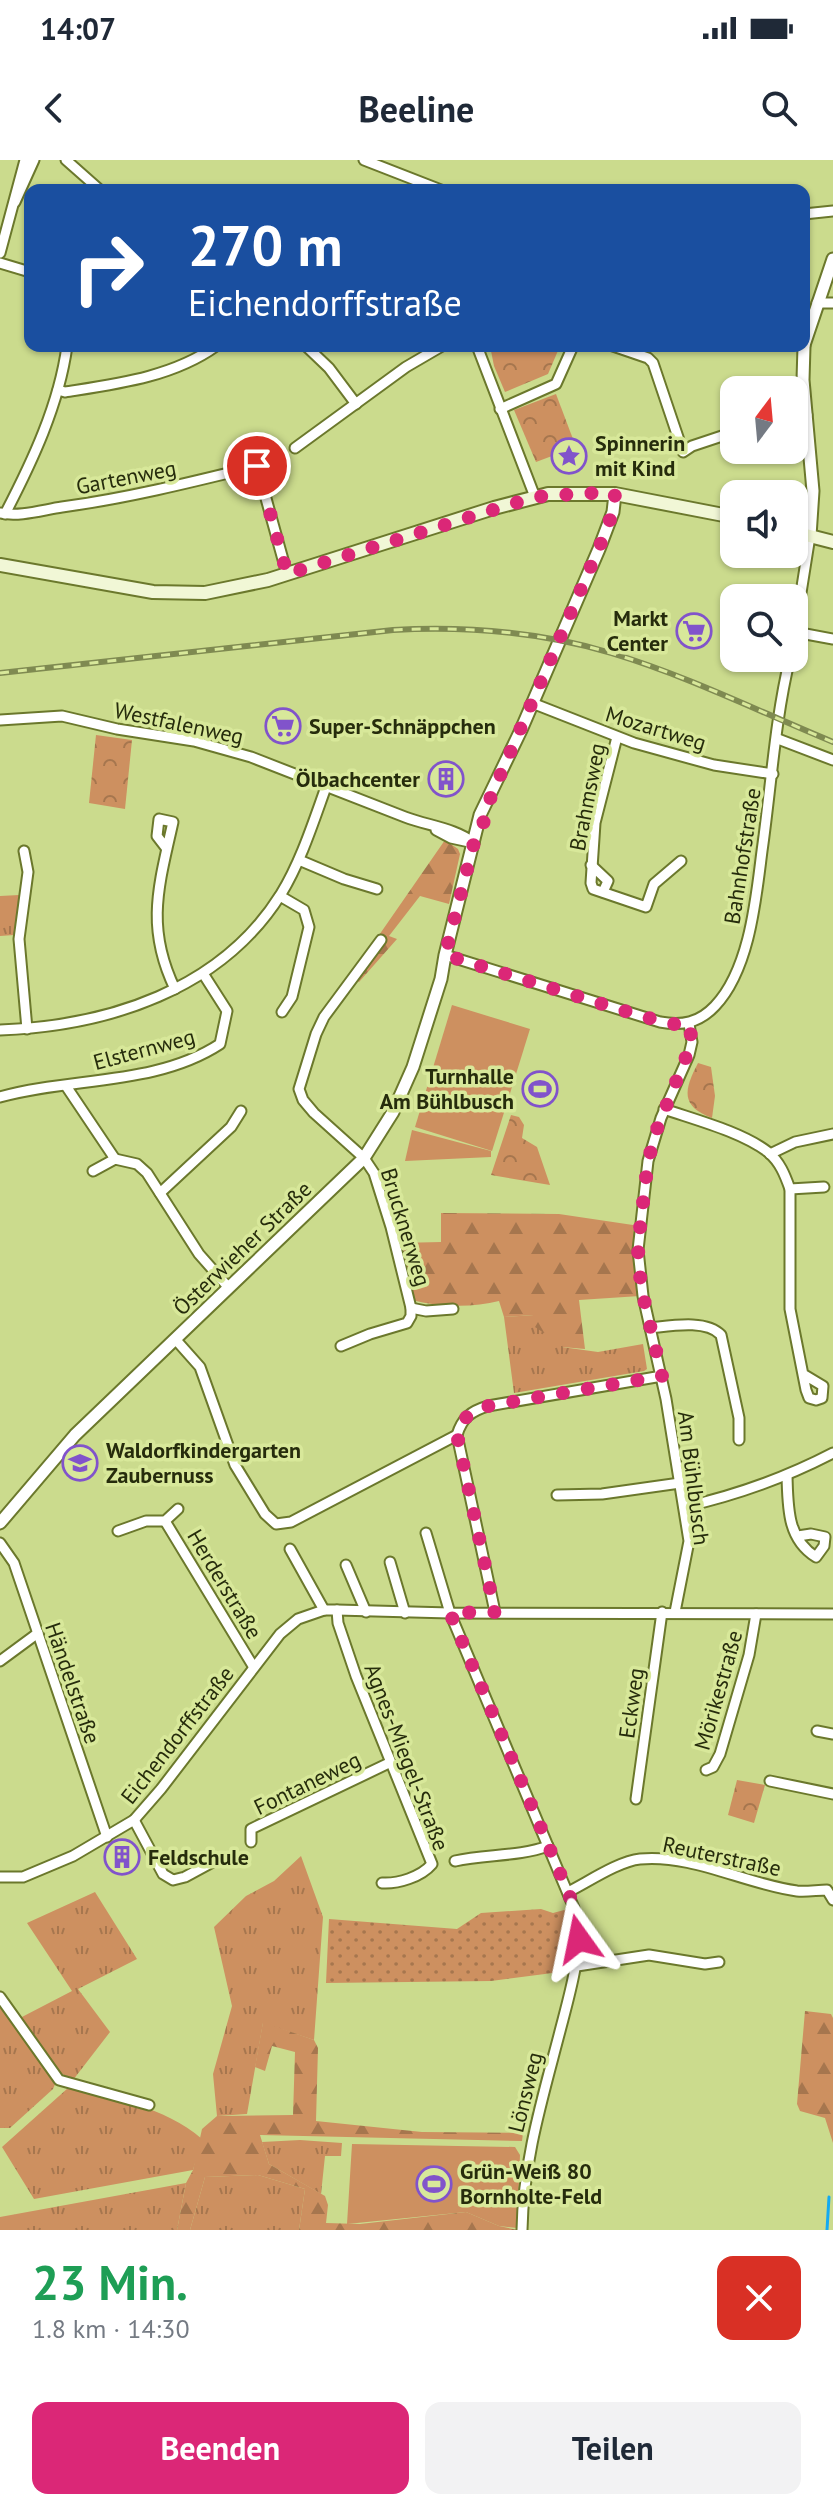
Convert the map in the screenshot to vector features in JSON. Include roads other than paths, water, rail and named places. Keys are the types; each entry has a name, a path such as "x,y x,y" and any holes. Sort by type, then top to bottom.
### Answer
{"main road":[{"path":"0,565 175,594 231,590 535,497 615,494 720,514"},
{"path":"810,536 833,542"}],"street":[{"path":"14,205 15,188 25,160"},
{"path":"0,253 14,205 34,160"},
{"path":"66,160 93,184"},
{"path":"364,160 426,184"},
{"path":"810,213 833,211"},
{"path":"810,326 833,259"},
{"path":"0,263 24,270"},
{"path":"817,303 833,303"},
{"path":"2,513 39,442 58,390 66,352"},
{"path":"58,390 65,392 120,384 195,361 208,352"},
{"path":"312,352 329,368 356,404"},
{"path":"295,448 406,367 432,352"},
{"path":"479,352 535,497"},
{"path":"500,409 556,384 570,352"},
{"path":"630,352 653,363 683,452 720,437"},
{"path":"803,376 804,352"},
{"path":"802,584 813,491 808,428"},
{"name":"Gartenweg","path":"2,513 105,501 165,490 257,466 287,574"},
{"name":"Österwieher Straße","path":"0,1523 75,1435 364,1158 379,1137 401,1098 419,1051 480,815 490,799 610,522 615,494"},
{"path":"808,636 833,639"},
{"name":"Bahnhofstraße","path":"689,1024 717,1004 731,980 748,937 788,672"},
{"name":"Mozartweg","path":"532,703 617,737 714,765 773,774"},
{"name":"Westfalenweg","path":"0,720 62,716 233,751 434,828 460,833 474,843"},
{"name":"Brahmsweg","path":"617,737 595,823 591,865 593,889 646,907 654,884 681,861"},
{"path":"778,739 833,760"},
{"path":"0,1030 27,1029 133,1007 204,975 249,934 280,896 299,860 326,787"},
{"path":"167,849 156,907 156,933 167,973 175,989"},
{"path":"24,851 28,872 19,939 27,1029"},
{"path":"299,860 377,889"},
{"path":"280,896 304,910 309,927 292,997 282,1012"},
{"path":"364,1158 314,1113 303,1100 299,1089 300,1078 320,1025 381,940"},
{"path":"445,955 641,1016 673,1024 689,1024"},
{"name":"Elsternweg","path":"0,1097 124,1077 209,1051 220,1044 227,1011 204,975"},
{"name":"Am Bühlbusch","path":"675,1612 689,1541 662,1376 641,1287 638,1250 648,1161 664,1109 689,1055 692,1042 689,1024"},
{"path":"66,1086 115,1159"},
{"path":"664,1109 752,1142 770,1154 784,1172 790,1189 790,1309 803,1374"},
{"path":"160,1193 231,1127 241,1111"},
{"path":"770,1154 795,1142 833,1134"},
{"name":"Brucknerweg","path":"341,1346 407,1323 411,1316 391,1227 374,1173 364,1158"},
{"path":"93,1171 115,1159 137,1164 147,1173 199,1254 229,1288"},
{"path":"790,1189 824,1187"},
{"name":"Brucknerweg","path":"411,1308 426,1311 453,1309"},
{"path":"650,1328 698,1326 718,1331 739,1418 739,1440"},
{"path":"176,1340 200,1367 235,1465 265,1514 276,1524 291,1522 457,1435 467,1416 488,1406 662,1376"},
{"path":"457,1435 495,1612"},
{"path":"684,1507 729,1497 787,1476 833,1453"},
{"path":"787,1476 791,1528 798,1536"},
{"path":"557,1495 602,1494 680,1483"},
{"name":"Österwieher Straße","path":"0,1512 14,1496 28,1487"},
{"name":"Herderstraße","path":"118,1531 146,1521 165,1521 178,1509"},
{"name":"Herderstraße","path":"165,1521 253,1666"},
{"path":"426,1533 450,1613"},
{"name":"Händelstraße","path":"0,1543 14,1563 107,1837"},
{"path":"290,1549 324,1610"},
{"path":"390,1562 405,1613"},
{"path":"346,1565 366,1612"},
{"name":"Eichendorffstraße","path":"0,1877 23,1877 73,1856 134,1820 161,1789 253,1666 289,1626 298,1619 324,1610 833,1614"},
{"name":"Agnes-Miegel-Straße","path":"337,1610 342,1636 389,1763 432,1864 396,1884 382,1883"},
{"name":"Eckweg","path":"636,1799 662,1612"},
{"name":"Lönsweg","path":"450,1613 579,1920 577,1966 530,2144 522,2230"},
{"name":"Mörikestraße","path":"706,1770 713,1767 720,1754 749,1655 756,1614"},
{"path":"0,1661 38,1633"},
{"path":"817,1731 833,1734"},
{"name":"Fontaneweg","path":"251,1842 251,1829 389,1763"},
{"path":"770,1781 833,1794"},
{"path":"134,1820 163,1874 173,1880 220,1858"},
{"name":"Agnes-Miegel-Straße","path":"455,1861 478,1855 533,1852 548,1846"},
{"name":"Reuterstraße","path":"568,1892 638,1859 684,1863 798,1891 830,1886 833,1900"},
{"path":"577,1966 649,1955 705,1964 719,1962"},
{"path":"0,1997 59,2080 149,2105"}],"waterway":[{"path":"827,2230 829,2197"}],"railway":[{"path":"0,673 393,630 504,632 558,640 640,662 833,742"}],"place":[{"name":"Spinnerin mit Kind","path":"569,456"},
{"name":"Markt Center","path":"694,631"},
{"name":"Super-Schnäppchen","path":"283,726"},
{"name":"Ölbachcenter","path":"446,779"},
{"name":"Turnhalle Am Bühlbusch","path":"540,1089"},
{"name":"Waldorfkindergarten Zaubernuss","path":"80,1463"},
{"name":"Feldschule","path":"122,1857"},
{"name":"Grün-Weiß 80 Bornholte-Feld","path":"434,2184"}]}
